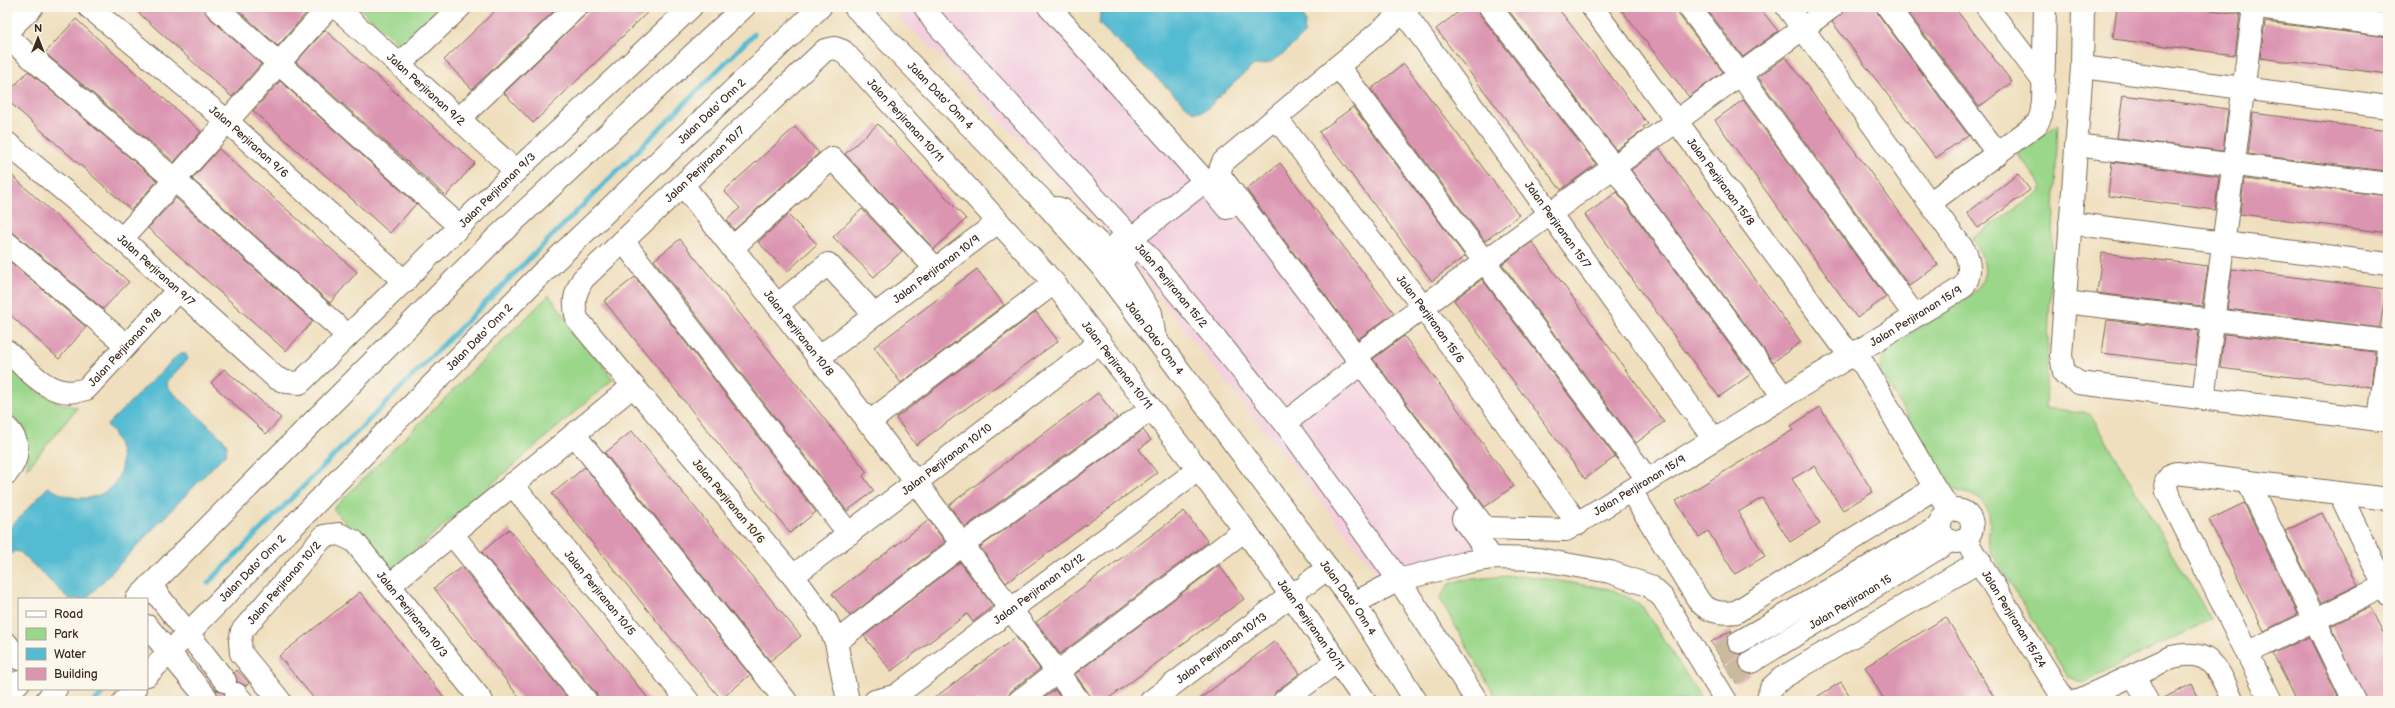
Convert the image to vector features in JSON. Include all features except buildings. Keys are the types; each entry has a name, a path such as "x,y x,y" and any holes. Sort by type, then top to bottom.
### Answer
{"street":[{"path":"7,31 32,7"},
{"name":"Jalan Perjiranan 9/6","path":"89,7 228,122 404,282"},
{"path":"216,7 280,62 460,226"},
{"path":"122,239 329,7"},
{"name":"Jalan Perjiranan 9/2","path":"336,7 516,171"},
{"path":"400,64 460,7"},
{"path":"460,119 576,7"},
{"name":"Jalan Perjiranan 9/3","path":"308,378 348,336 516,171 691,7"},
{"path":"235,692 186,633 144,592 495,239 744,7"},
{"name":"Jalan Dato' Onn 2","path":"148,674 186,633 541,274 820,7"},
{"name":"Jalan Dato' Onn 4","path":"855,7 1044,202 1101,266 1154,333 1354,603 1416,701"},
{"name":"Jalan Perjiranan 15/2","path":"925,7 939,27 1132,238 1285,423 1399,580 1477,701"},
{"path":"1049,7 1213,175 1221,177 1355,363 1492,558"},
{"path":"1490,7 1614,167 1783,396"},
{"name":"Jalan Perjiranan 15/8","path":"1592,7 1850,355 1864,365 1935,488"},
{"path":"1689,7 1740,74 1915,316"},
{"name":"Jalan Perjiranan 15/9","path":"1355,363 1485,528 1566,530 1639,486 1713,438 1963,287 1970,274 1966,253 1787,7"},
{"path":"1285,423 1423,307 1552,214 1832,7"},
{"path":"1888,7 1998,154"},
{"path":"1987,7 2044,82"},
{"path":"1930,203 2037,124 2041,115 2044,82 2045,7"},
{"path":"2083,7 2082,67 2061,355 2064,374 2079,383 2379,420 2388,350"},
{"path":"2250,7 2388,25"},
{"path":"2203,399 2254,7"},
{"path":"1044,202 1063,210 1105,249 1112,249 1132,238 1213,175 1223,162 1277,119 1404,8"},
{"name":"Jalan Perjiranan 15/7","path":"1404,8 1713,438"},
{"path":"7,37 175,180 348,336"},
{"name":"Jalan Perjiranan 10/7","path":"577,319 573,303 576,290 583,279 683,185 834,51"},
{"name":"Jalan Perjiranan 10/11","path":"834,51 1054,282 1245,530 1299,590 1337,661 1365,701"},
{"path":"1338,66 1485,262 1639,486 1699,601 1705,608 1726,614 1736,612 1935,488"},
{"path":"2082,67 2388,107"},
{"name":"Jalan Perjiranan 15/6","path":"1277,119 1423,307 1578,524"},
{"name":"Jalan Perjiranan 9/7","path":"7,143 122,239 276,378 286,382 300,383 308,378"},
{"path":"2076,145 2388,184"},
{"path":"732,248 832,158 936,269"},
{"name":"Jalan Perjiranan 10/8","path":"683,185 868,423 916,482 1079,701"},
{"name":"Jalan Perjiranan 10/9","path":"818,358 998,222"},
{"path":"2070,223 2388,264"},
{"path":"1132,238 1120,264 1151,313 1154,333"},
{"path":"624,241 849,534"},
{"path":"7,244 126,345"},
{"path":"777,305 828,264 875,315"},
{"path":"868,423 1054,282"},
{"name":"Jalan Perjiranan 9/8","path":"7,351 48,387 60,392 75,393 86,389 178,290"},
{"path":"2065,302 2388,341"},
{"name":"Jalan Perjiranan 10/6","path":"577,319 793,576 827,622 836,642 848,701"},
{"name":"Jalan Perjiranan 10/10","path":"793,576 1100,342"},
{"path":"390,585 633,386"},
{"path":"836,642 962,545 1151,409"},
{"path":"7,428 14,438 17,452 14,465 7,473"},
{"path":"574,434 786,701"},
{"name":"Jalan Perjiranan 10/12","path":"875,701 895,696 1199,469"},
{"path":"2271,701 2167,492 2166,482 2171,475 2177,473 2388,499"},
{"path":"2248,482 2354,701"},
{"name":"Jalan Perjiranan 10/5","path":"512,484 688,701"},
{"name":"Jalan Perjiranan 15/24","path":"1935,488 1951,529 1980,561 2060,692 2063,701"},
{"path":"2247,652 2314,620 2386,590 2340,494"},
{"name":"Jalan Perjiranan 15","path":"1739,642 1951,529"},
{"name":"Jalan Perjiranan 15","path":"1751,662 1951,529"},
{"path":"1019,701 1245,530"},
{"name":"Jalan Perjiranan 10/3","path":"339,534 354,541 482,701"},
{"name":"Jalan Perjiranan 10/2","path":"280,701 241,653 240,641 242,631 324,536 339,534"},
{"path":"452,534 586,701"},
{"path":"1354,603 1399,580 1468,562 1492,558 1538,559 1572,564 1634,579 1650,586 1667,604 1711,660 1724,687"},
{"path":"1767,701 1771,688 1782,678 1980,561"},
{"name":"Jalan Perjiranan 10/13","path":"1151,701 1328,568"},
{"path":"148,627 206,697"},
{"path":"7,644 18,658"},
{"path":"2077,701 2172,656 2186,653 2203,656 2217,668 2233,701"},
{"path":"1284,701 1337,661"},
{"path":"2134,675 2147,701"},
{"path":"7,694 18,683"},
{"path":"46,701 55,690"},
{"path":"124,701 133,690"},
{"path":"842,701 853,701"}],"shaded area":[{"path":"896,7 1057,7 1202,169 1493,546 1383,580 1107,232 932,48 900,19"}],"green space":[{"path":"358,7 439,7 402,47"},
{"path":"2058,124 2045,408 2090,413 2211,619 2083,683 2068,677 1990,551 1988,540 1990,519 1987,509 1978,498 1958,491 1950,485 1923,444 1881,373 1880,366 1886,348 1972,295 1978,287 1984,274 1984,267 1981,254 1973,238 2041,191 2042,186 2018,154"},
{"path":"549,295 613,379 390,572 333,509"},
{"path":"7,364 39,392 57,402 78,407 27,469 28,451 26,437 19,424 7,411"},
{"path":"1522,575 1609,589 1624,595 1643,607 1703,701 1498,701 1440,599 1448,585 1461,580"}],"water":[{"path":"1101,7 1298,7 1305,21 1304,34 1282,55 1268,63 1254,65 1214,101 1210,107 1196,112 1192,111 1099,24"},
{"path":"180,353 185,353 188,359 168,380 167,387 225,441 227,446 226,453 87,598 68,598 20,552 15,551 7,557 7,531 48,487 67,496 85,498 100,494 112,486 119,474 122,459 118,442 107,425"}],"waterway":[{"path":"208,583 435,353 754,34"},
{"path":"95,701 105,690"}],"tunnel":[{"path":"1719,655 1739,642"},
{"path":"1731,675 1751,662"}]}
